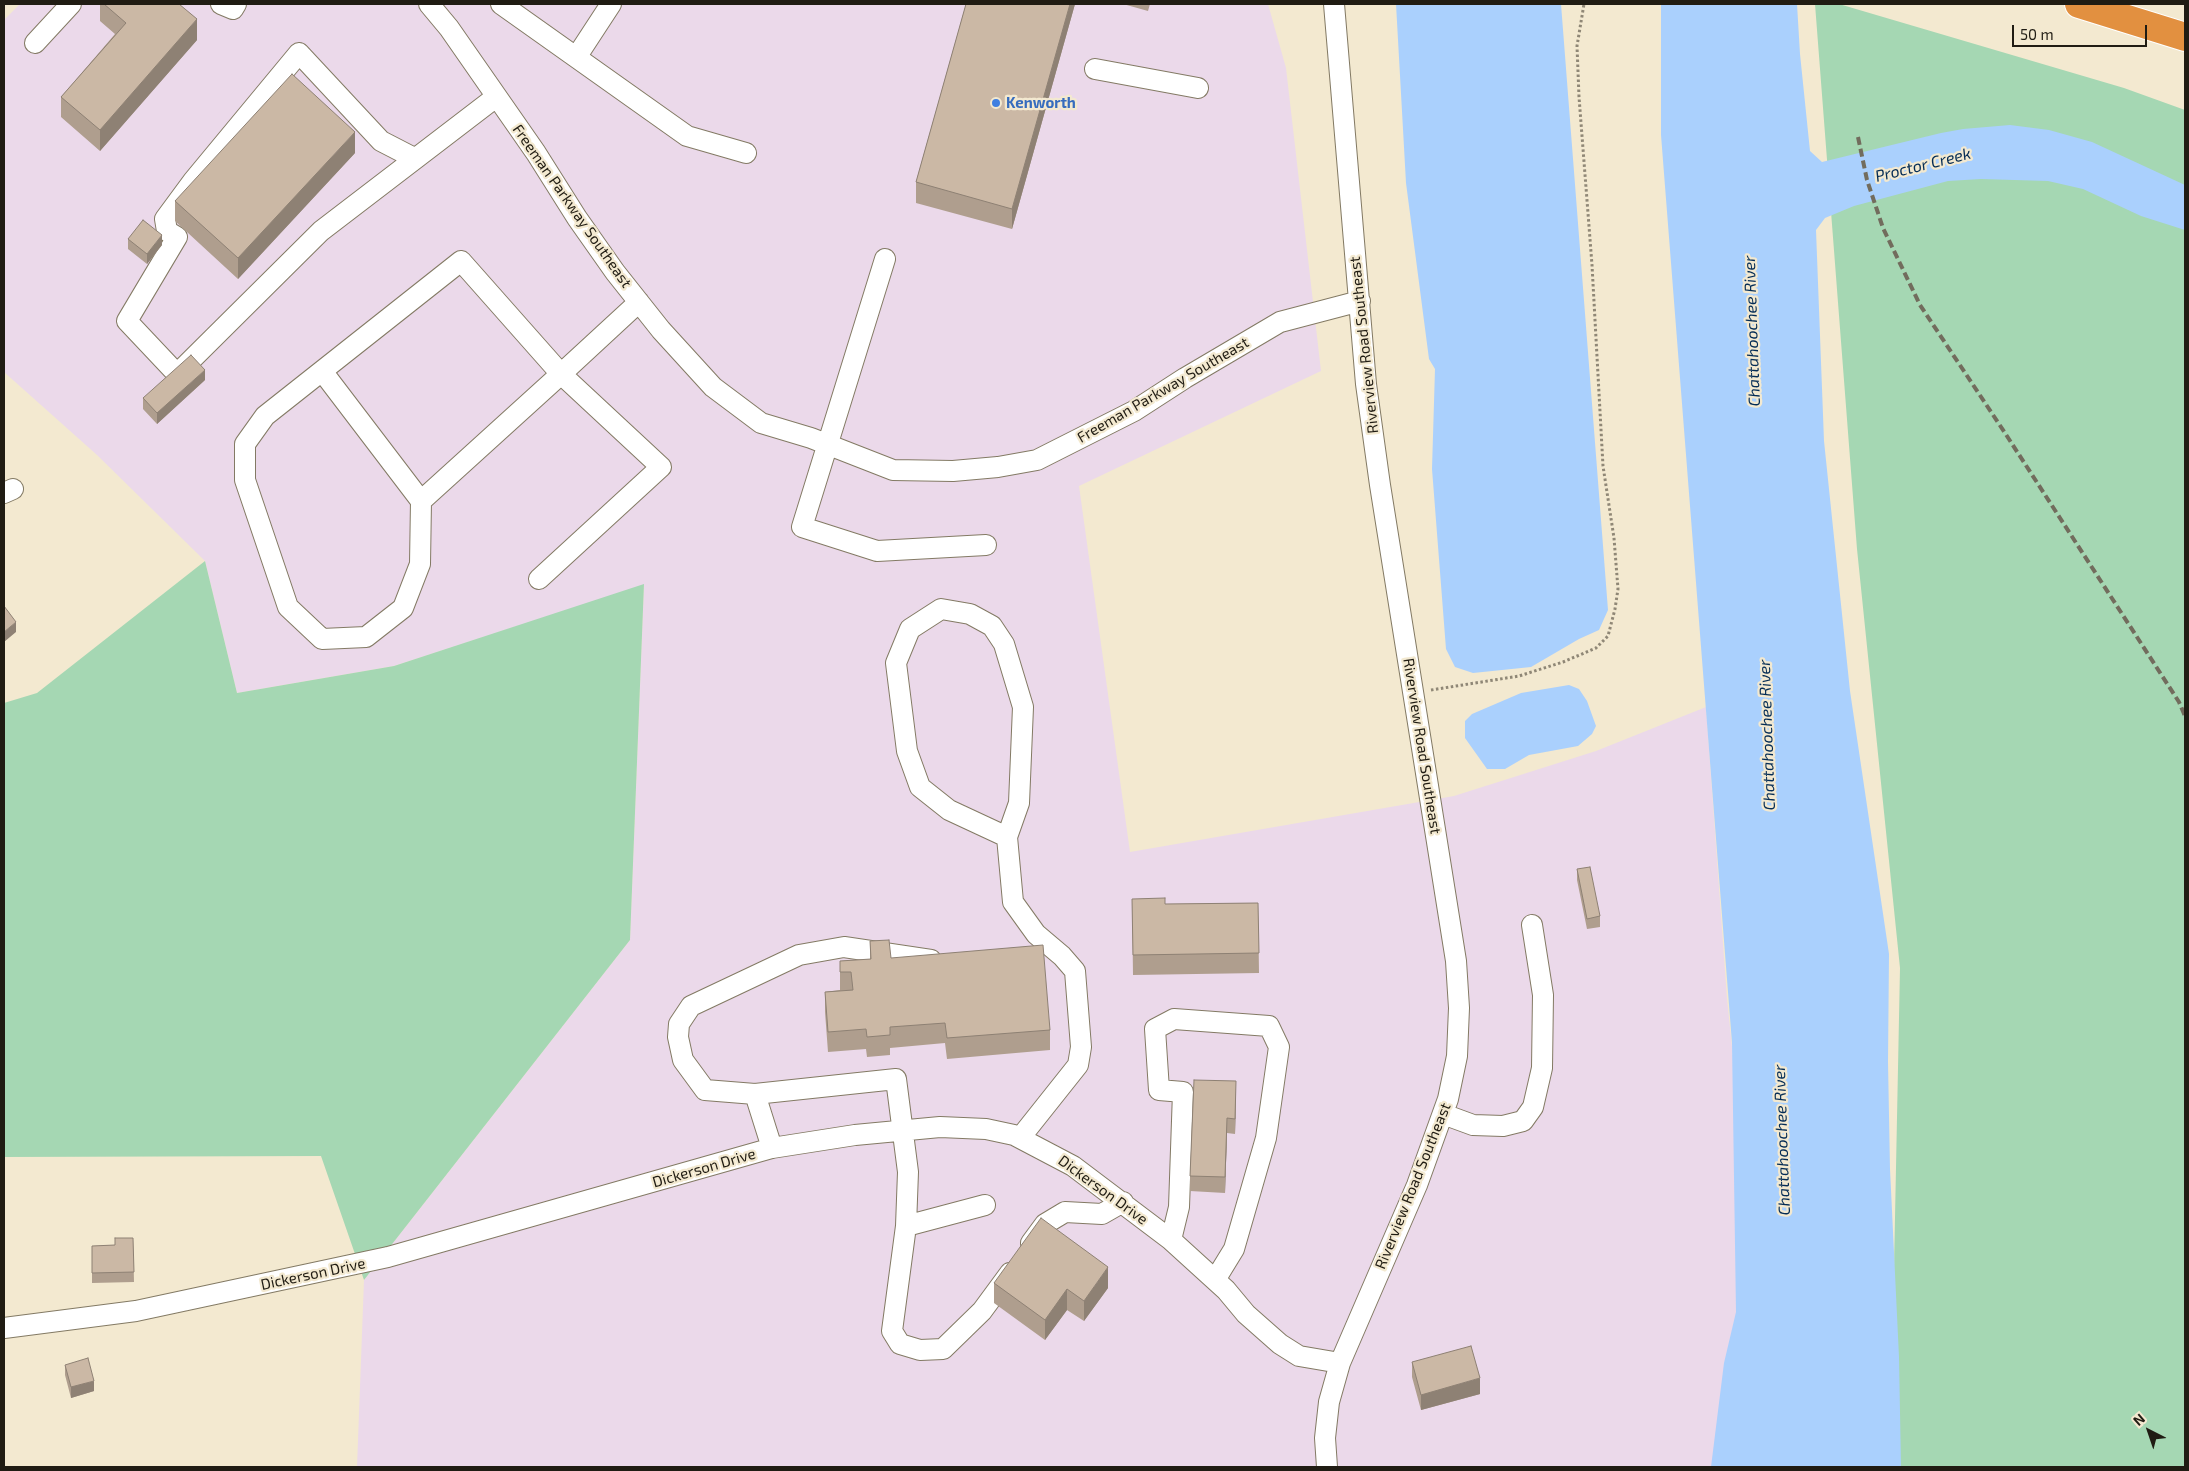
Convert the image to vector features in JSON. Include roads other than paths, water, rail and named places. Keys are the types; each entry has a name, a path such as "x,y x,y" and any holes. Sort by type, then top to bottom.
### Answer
{"highway":[{"path":"2079,4 2185,37"}],"street":[{"path":"35,43 71,4"},
{"path":"221,4 233,9 236,4"},
{"path":"502,4 687,136 746,153"},
{"path":"577,56 611,4"},
{"name":"Riverview Road Southeast","path":"1327,1467 1325,1438 1329,1402 1340,1363 1417,1185 1443,1114 1457,1056 1460,1008 1456,961 1377,466 1366,384 1334,4"},
{"name":"Freeman Parkway Southeast","path":"434,5 536,153 577,218 639,302 713,387 762,423 826,444 893,470 953,472 1037,460 1134,411 1184,378 1280,322 1360,301"},
{"path":"414,158 381,141 299,53 193,181 165,219 167,231 177,237 127,321 177,374 321,232 414,158 496,97"},
{"path":"1095,69 1198,88"},
{"path":"885,259 826,444 802,527 877,551 986,545"},
{"path":"322,370 421,501 420,564 403,608 366,638 322,638 288,607 246,480 245,444 265,416 322,370 461,261 561,374 661,467 539,579"},
{"path":"421,501 639,302"},
{"path":"1007,837 949,810 920,787 907,751 896,663 910,629 941,610 970,614 992,626 1004,644 1023,706 1019,803 1007,837 1013,902 1030,941 1062,956 1075,971 1081,1047 1078,1065 1020,1138"},
{"path":"1443,1114 1473,1125 1503,1126 1523,1121 1533,1107 1542,1068 1543,995 1532,925"},
{"path":"948,961 844,947 799,956 691,1006 679,1024 678,1037 683,1060 705,1090 755,1094 896,1079 908,1172 906,1226 892,1332 900,1344 920,1350 943,1349 982,1311 1045,1224 1065,1212 1102,1214 1123,1202"},
{"path":"1171,1240 1179,1207 1183,1092 1159,1090 1156,1029 1174,1019 1269,1026 1279,1047 1266,1138 1234,1249 1215,1280"},
{"path":"755,1094 772,1148"},
{"name":"Dickerson Drive","path":"4,1328 136,1310 388,1257 772,1148 855,1135 940,1127 986,1129 1020,1138 1074,1166 1171,1240 1215,1280 1246,1314 1280,1344 1299,1356 1340,1363"},
{"path":"906,1226 986,1205"}],"water":[{"path":"1396,4 1561,4 1608,610 1599,630 1579,639 1531,667 1473,673 1455,667 1446,649 1432,469 1435,369 1429,359 1406,183"},
{"path":"1661,4 1797,4 1810,151 1822,162 1941,133 2010,125 2049,130 2092,142 2185,185 2185,230 2141,216 2083,189 2048,181 1981,179 1948,181 1854,206 1825,218 1816,230 1824,441 1850,691 1889,954 1888,1062 1890,1169 1899,1357 1901,1467 1711,1467 1724,1363 1736,1312 1732,1043 1661,135"},
{"path":"1569,685 1579,689 1587,701 1596,726 1592,734 1578,746 1529,755 1505,769 1487,769 1465,738 1465,721 1472,714 1521,693"}],"railway":[{"path":"1858,137 1867,180 1883,228 1920,305 2179,702 2185,716"}],"place":[{"name":"Kenworth","path":"996,103"}],"water label":[{"name":"Proctor Creek","path":"1923,165"},
{"name":"Chattahoochee River","path":"1752,331"},
{"name":"Chattahoochee River","path":"1767,735"},
{"name":"Chattahoochee River","path":"1782,1140"}]}
